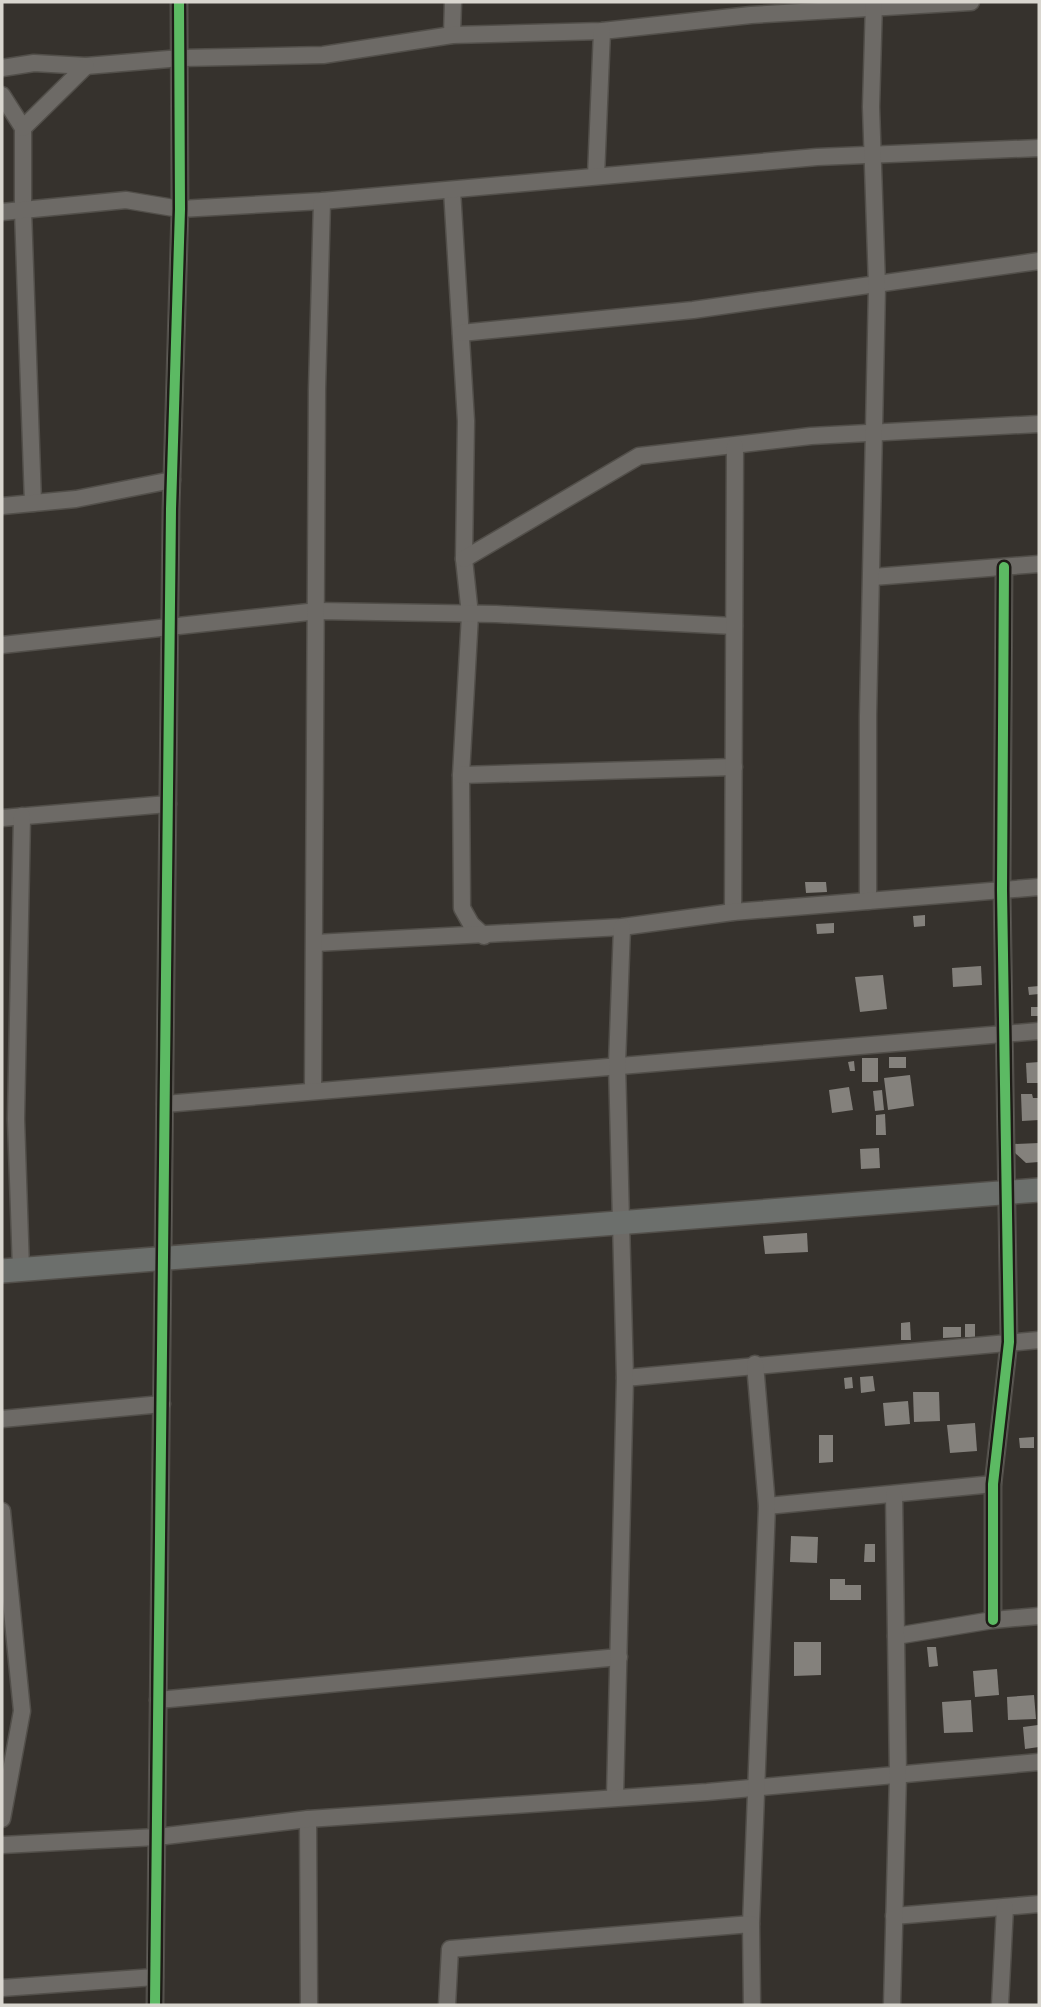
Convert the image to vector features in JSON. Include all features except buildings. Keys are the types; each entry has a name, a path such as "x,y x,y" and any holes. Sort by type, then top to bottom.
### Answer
{"street":[{"path":"155,2005 172,480 180,209 179,2"},
{"path":"452,35 453,2"},
{"path":"2,68 34,63 86,66 181,58 323,55 452,35 602,31 874,5 971,2"},
{"path":"868,901 868,716 877,286 872,157 874,5"},
{"path":"596,176 602,31"},
{"path":"23,128 86,66"},
{"path":"2,96 23,128 23,210 33,503"},
{"path":"2,212 126,200 180,209 322,201 817,157 872,157 1039,148"},
{"path":"452,191 466,421 464,559 470,615 461,775 462,908 471,924 484,936"},
{"path":"313,1091 318,611 317,390 322,201"},
{"path":"461,333 693,310 1039,261"},
{"path":"464,559 639,456 876,432 1039,424"},
{"path":"733,912 735,446"},
{"path":"2,506 76,499 172,480"},
{"path":"873,577 1039,564"},
{"path":"993,1620 993,1484 1009,1342 1002,890 1004,567"},
{"path":"2,645 318,611 734,626"},
{"path":"461,775 734,767"},
{"path":"2,818 168,804"},
{"path":"22,816 9,1119 11,1271 1039,1191"},
{"path":"315,943 484,936 622,926 733,912 1039,887"},
{"path":"615,1797 625,1378 617,1064 622,926"},
{"path":"165,1104 617,1064 1039,1031"},
{"path":"625,1378 1039,1340"},
{"path":"752,2005 751,1924 767,1506 755,1364"},
{"path":"2,1419 162,1404"},
{"path":"767,1506 993,1484"},
{"path":"892,2005 898,1775 894,1494"},
{"path":"2,1511 22,1711 2,1819"},
{"path":"896,1636 993,1620 1039,1616"},
{"path":"158,1700 619,1657"},
{"path":"2,1845 157,1837 308,1819 1039,1762"},
{"path":"308,1819 309,2005"},
{"path":"894,1916 1039,1904"},
{"path":"1000,2005 1005,1907"},
{"path":"447,2005 450,1949 751,1924"},
{"path":"2,1988 155,1977"}],"cycle path":[{"path":"155,2005 171,509 180,209 179,2"},
{"path":"993,1620 993,1484 1009,1342 1002,890 1004,567"}]}
